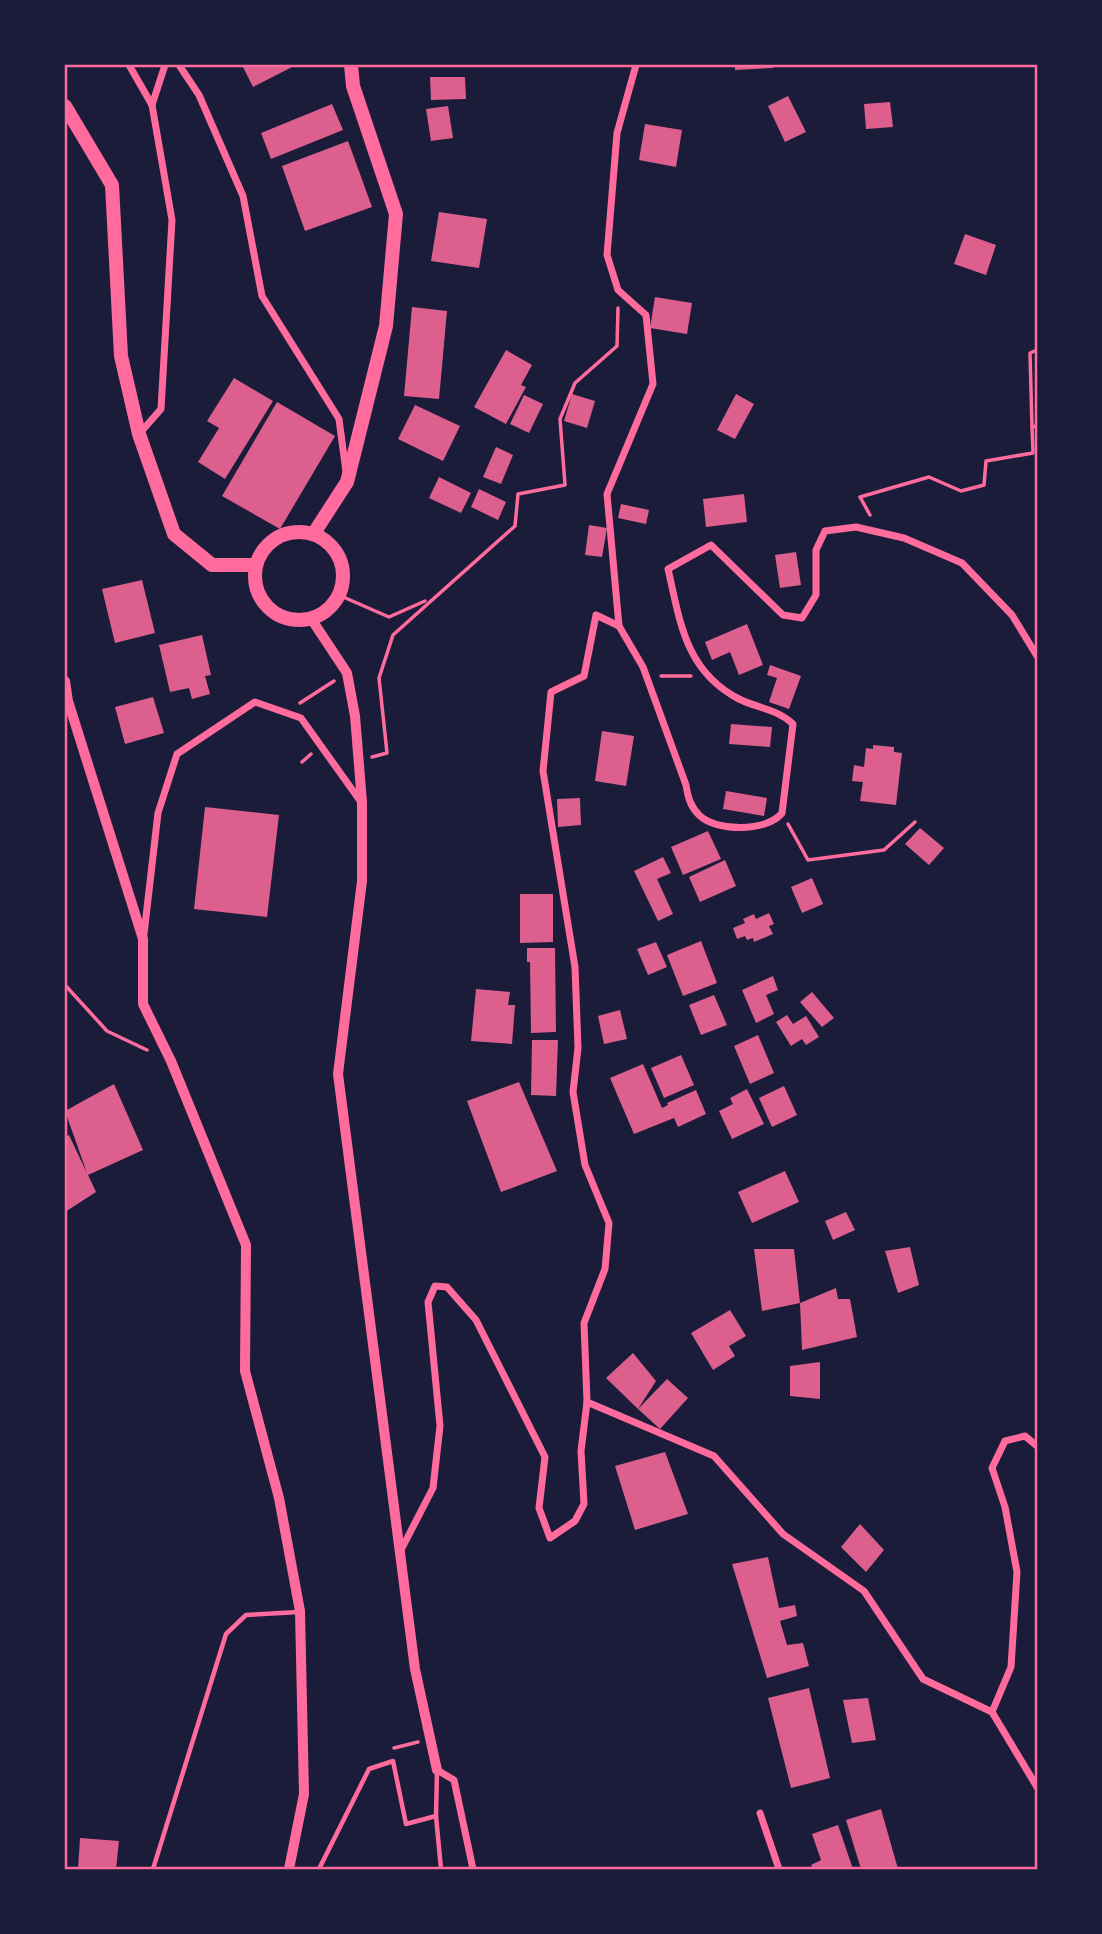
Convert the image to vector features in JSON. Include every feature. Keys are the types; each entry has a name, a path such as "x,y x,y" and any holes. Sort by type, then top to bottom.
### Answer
{"main road":[{"path":"314,533 347,482 386,326 396,214 354,86 351,65"},
{"path":"65,106 112,185 121,356 139,434 174,534 212,565 255,565"},
{"path":"296,531 314,533 330,545 340,559 344,577 341,596 313,620 288,618 268,608 256,586 255,565 263,550 278,536 296,531"}],"street":[{"path":"129,65 152,105 172,220 161,409 139,434"},
{"path":"152,105 165,65"},
{"path":"178,65 199,95 243,196 262,296 339,419 347,482"},
{"path":"636,65 617,133 607,255 618,290 646,315 653,384 607,494 619,626 643,667 686,785 688,801 701,818 749,829 775,822 782,813 793,724 783,715 738,698 708,676 686,645 668,569 711,545 783,615 802,618 816,595 816,550 825,531 856,527 904,538 962,563 1012,615 1037,656"},
{"path":"401,1550 433,1488 440,1426 428,1302 435,1286 447,1287 476,1320 545,1457 539,1508 550,1538 575,1521 584,1504 581,1451 587,1402 584,1324 605,1269 609,1223 585,1165 573,1092 578,1048 575,967 543,771 551,692 584,676 596,615 619,626"},
{"path":"313,620 348,673 360,761 362,881 338,1074 415,1669 437,1770 454,1780 473,1869"},
{"path":"65,681 68,701 143,939"},
{"path":"289,1869 304,1794 300,1611 279,1498 245,1371 246,1245 171,1061 143,1004 143,939 158,813 177,754 255,702 301,718 362,803"},
{"path":"587,1402 713,1456 783,1534 864,1591 923,1679 992,1712 1037,1787"},
{"path":"992,1712 1011,1667 1017,1572 1005,1507 992,1468 1005,1441 1025,1436 1037,1446"},
{"path":"760,1813 779,1869"}],"lane":[{"path":"153,1869 226,1634 246,1615 300,1611"},
{"path":"319,1869 369,1769 393,1761 406,1824 436,1816"},
{"path":"437,1770 436,1816 441,1869"}],"path":[{"path":"360,761 387,753 379,678 393,635 430,599 515,526 518,494 565,485 560,419 575,383 617,346 618,290"},
{"path":"856,527 872,520 860,497 929,477 961,491 984,485 986,461 1033,453 1035,427 1030,353 1037,350"},
{"path":"341,596 389,617 430,599"},
{"path":"301,718 300,701 348,673"},
{"path":"651,690 661,676 708,676"},
{"path":"782,813 808,860 884,850 915,822"},
{"path":"65,985 107,1031 171,1061"}],"building":[{"path":"242,65 296,65 253,87"},
{"path":"735,65 773,65 773,68 735,70"},
{"path":"430,77 465,77 466,99 431,100"},
{"path":"788,96 806,132 785,142 768,106"},
{"path":"890,102 893,127 866,129 864,104"},
{"path":"332,104 343,130 271,159 261,133"},
{"path":"448,106 453,138 431,141 426,109"},
{"path":"645,124 682,130 676,167 639,160"},
{"path":"348,141 372,207 305,231 282,166"},
{"path":"439,212 487,219 479,268 431,261"},
{"path":"965,234 996,245 986,275 954,264"},
{"path":"655,297 692,303 687,334 650,328"},
{"path":"412,307 447,311 439,399 404,396"},
{"path":"506,350 532,365 521,385 526,387 506,424 474,407"},
{"path":"234,378 273,401 225,479 198,462 219,428 207,421"},
{"path":"572,394 595,401 587,428 564,421"},
{"path":"736,394 754,404 735,439 717,430"},
{"path":"524,395 543,404 529,433 510,424"},
{"path":"277,402 335,436 280,529 222,496"},
{"path":"415,405 460,426 443,461 398,439"},
{"path":"496,447 513,455 501,484 483,477"},
{"path":"439,477 471,493 461,513 429,498"},
{"path":"479,489 506,502 498,520 471,507"},
{"path":"744,494 747,522 706,527 703,499"},
{"path":"621,504 649,510 646,524 618,518"},
{"path":"589,525 607,528 602,557 585,555"},
{"path":"796,552 801,585 780,588 775,555"},
{"path":"142,580 155,633 115,643 102,589"},
{"path":"747,624 763,665 739,675 730,652 712,660 705,642"},
{"path":"202,635 211,675 205,676 210,694 192,699 189,688 170,692 159,645"},
{"path":"770,665 801,676 789,709 769,702 777,678 767,675"},
{"path":"153,697 164,733 125,744 115,707"},
{"path":"731,724 772,727 770,747 729,744"},
{"path":"602,731 634,736 626,786 595,781"},
{"path":"873,745 894,747 894,752 902,753 896,805 860,801 863,782 852,781 854,765 864,767 866,748 873,749"},
{"path":"726,791 767,798 764,816 723,809"},
{"path":"580,798 581,825 558,827 557,799"},
{"path":"205,807 279,815 267,917 194,909"},
{"path":"920,828 944,848 929,865 905,844"},
{"path":"708,831 721,859 683,875 671,847"},
{"path":"663,857 671,873 657,879 673,914 658,921 634,871"},
{"path":"725,860 736,886 700,902 689,877"},
{"path":"812,878 823,904 802,913 791,887"},
{"path":"520,894 553,894 553,942 520,943"},
{"path":"769,913 774,924 769,926 773,934 754,942 753,938 747,940 745,936 737,939 733,928 745,923 743,919 754,914 756,919"},
{"path":"701,941 717,983 683,996 667,955"},
{"path":"656,942 667,967 648,975 637,949"},
{"path":"527,948 555,948 556,1032 531,1033 530,962 527,962"},
{"path":"773,976 778,990 766,995 774,1014 756,1023 742,990"},
{"path":"476,989 510,992 508,1005 515,1005 512,1044 471,1041"},
{"path":"812,992 834,1018 822,1027 800,1002"},
{"path":"714,995 727,1025 701,1035 689,1005"},
{"path":"620,1010 627,1039 604,1044 598,1016"},
{"path":"787,1015 793,1024 806,1016 819,1037 806,1045 802,1039 791,1046 776,1022"},
{"path":"758,1035 774,1073 750,1084 734,1046"},
{"path":"532,1040 558,1040 556,1096 531,1095"},
{"path":"681,1055 694,1085 664,1098 651,1068"},
{"path":"643,1064 662,1108 696,1090 706,1114 678,1127 674,1118 634,1134 610,1078"},
{"path":"519,1082 557,1171 501,1192 467,1101"},
{"path":"114,1084 143,1150 88,1175 96,1192 65,1212 65,1137 69,1135 87,1173 65,1111"},
{"path":"784,1086 797,1115 772,1127 759,1098"},
{"path":"747,1089 764,1124 732,1139 719,1111 733,1104 730,1098"},
{"path":"785,1171 799,1202 752,1223 738,1192"},
{"path":"846,1212 855,1230 833,1240 825,1221"},
{"path":"910,1247 919,1285 898,1293 885,1251"},
{"path":"754,1249 794,1249 800,1303 762,1311"},
{"path":"836,1288 838,1299 850,1299 857,1337 802,1350 800,1303"},
{"path":"730,1310 746,1336 729,1346 735,1356 713,1370 691,1333"},
{"path":"633,1353 656,1381 638,1409 606,1378"},
{"path":"820,1362 820,1399 790,1396 790,1366"},
{"path":"667,1379 688,1398 660,1429 638,1409"},
{"path":"665,1452 688,1514 635,1530 615,1466"},
{"path":"860,1524 884,1550 866,1572 841,1547"},
{"path":"768,1557 779,1608 795,1605 797,1616 780,1621 787,1645 803,1643 809,1666 767,1678 732,1564"},
{"path":"809,1688 830,1778 791,1788 768,1698"},
{"path":"868,1698 876,1740 852,1743 843,1700"},
{"path":"881,1809 898,1869 861,1869 846,1820"},
{"path":"838,1825 853,1869 813,1869 811,1865 821,1860 812,1834"},
{"path":"80,1838 119,1841 116,1869 78,1869"}]}
